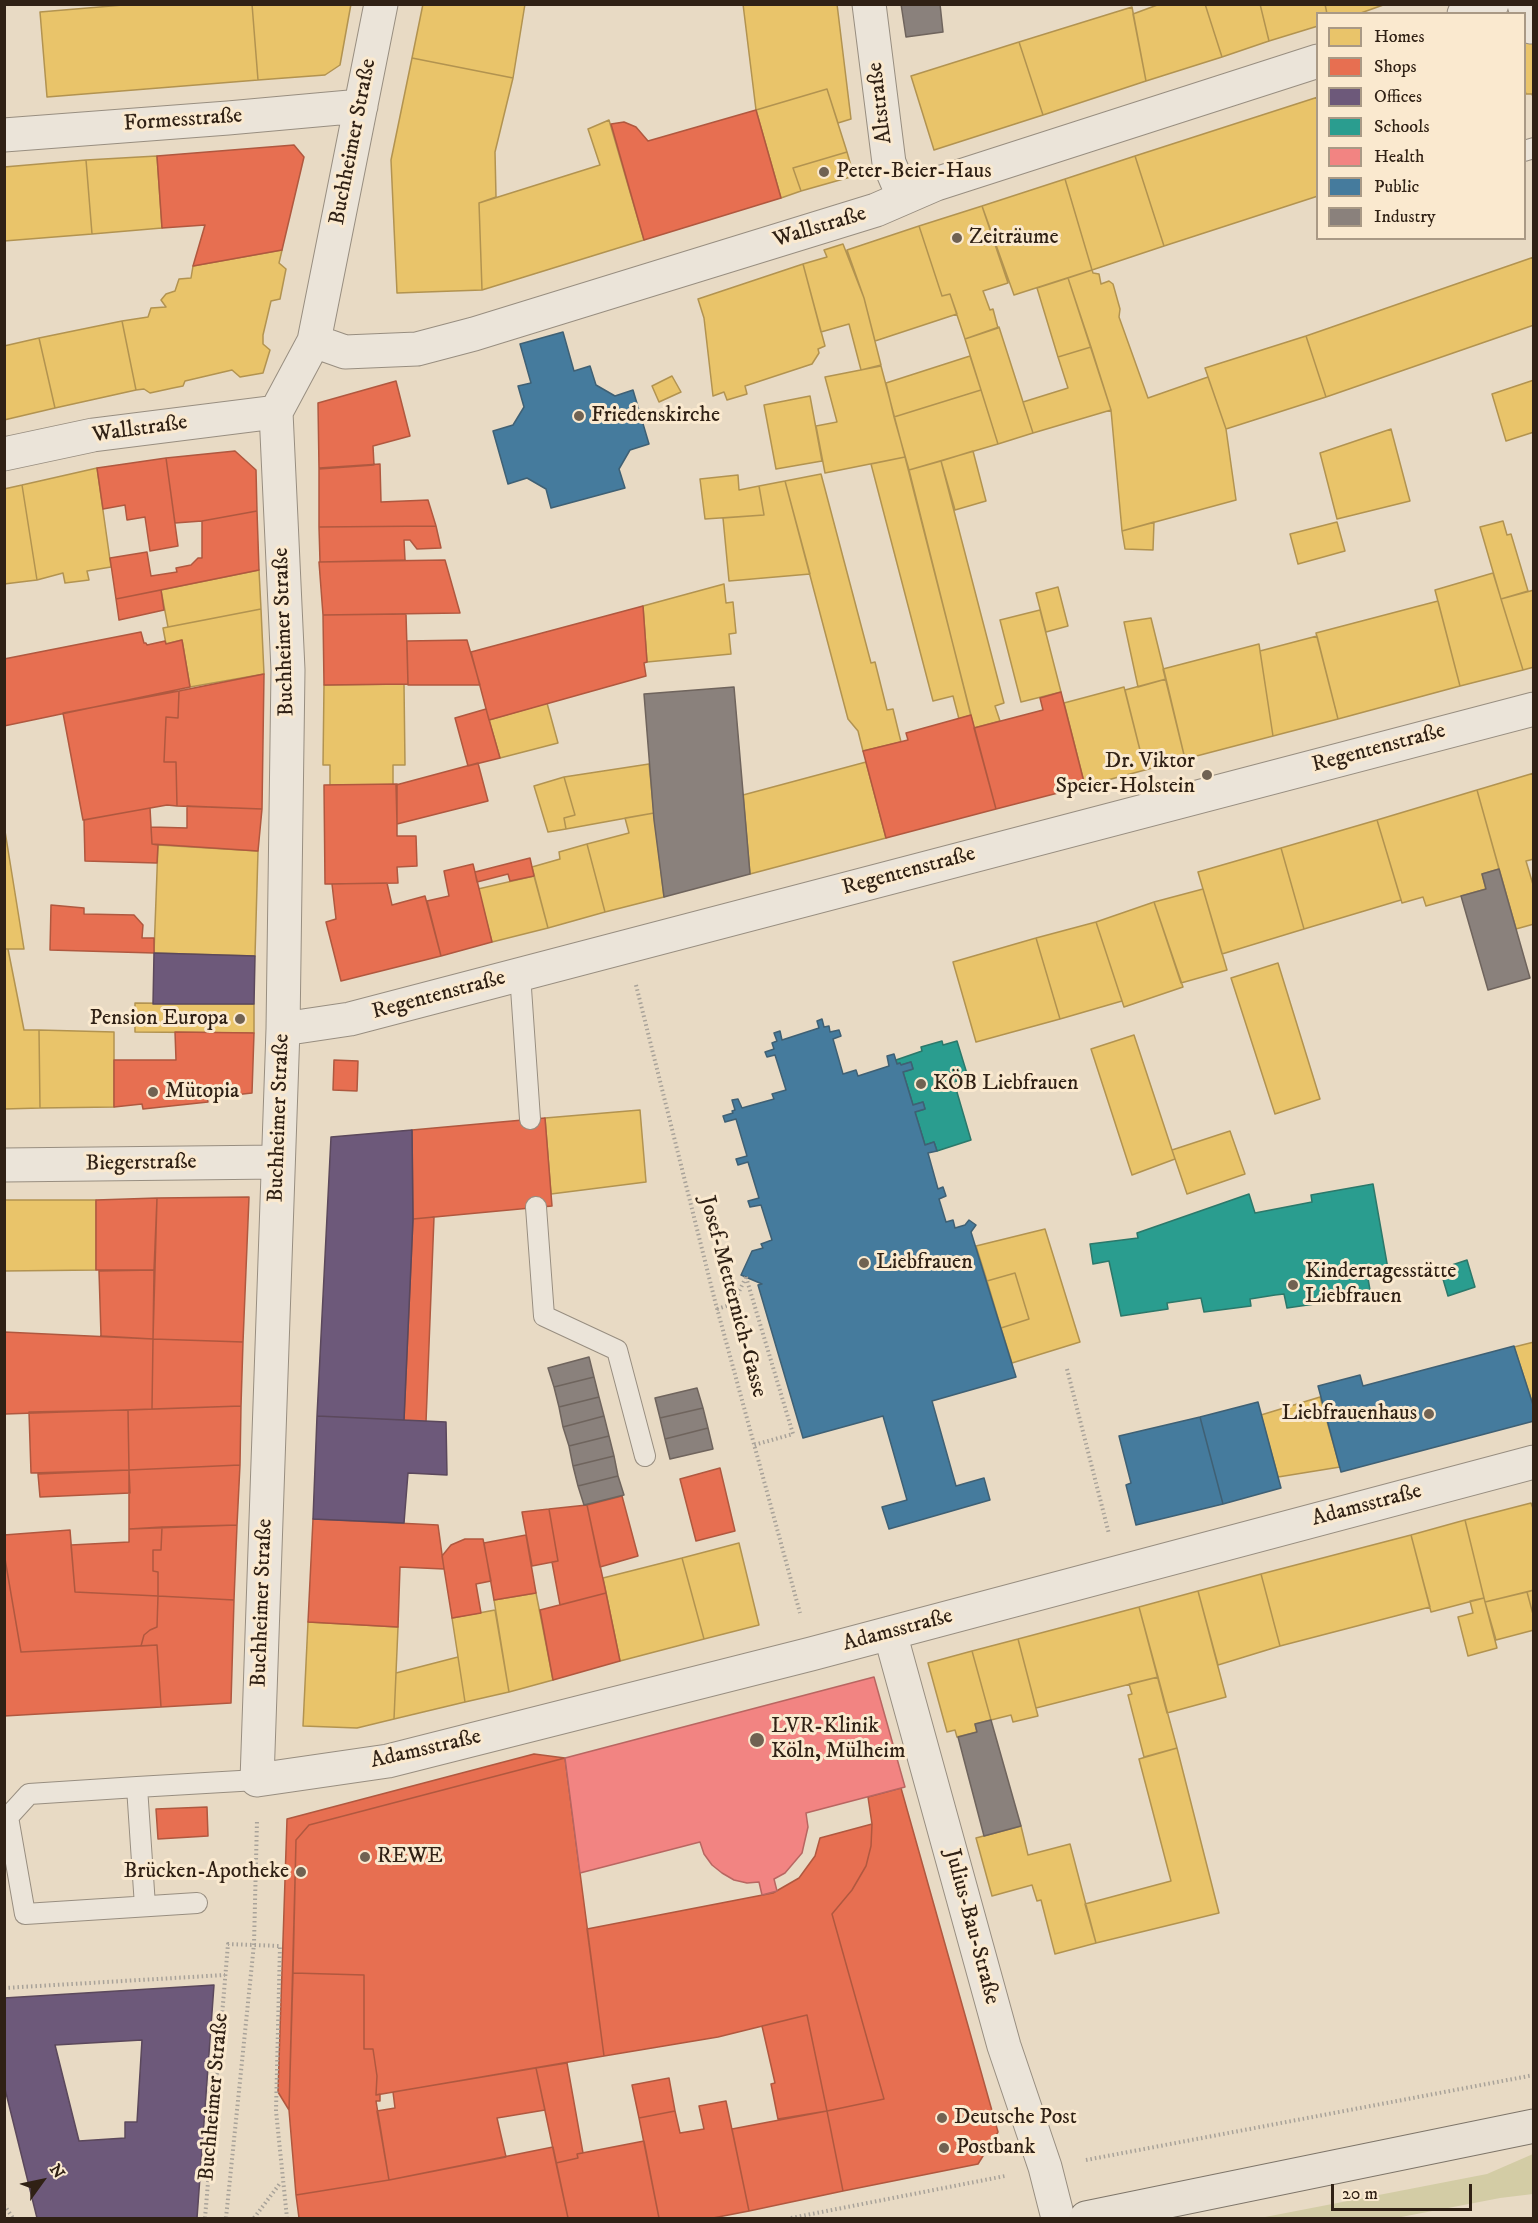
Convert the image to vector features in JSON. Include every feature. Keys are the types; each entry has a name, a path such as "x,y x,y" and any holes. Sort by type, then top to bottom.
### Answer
{"main road":[{"path":"1086,2218 1533,2126"}],"street":[{"name":"Buchheimer Straße","path":"257,1780 283,1029 288,670 276,412 314,341 381,4"},
{"name":"Altstraße","path":"869,4 889,163 904,198"},
{"path":"1470,12 1492,4"},
{"name":"Wallstraße","path":"314,341 345,352 417,349 474,334 876,210 936,184 1316,61"},
{"name":"Formesstraße","path":"4,135 361,106"},
{"name":"Wallstraße","path":"4,454 93,435 276,412"},
{"name":"Regentenstraße","path":"283,1029 350,1019 1533,709"},
{"name":"Biegerstraße","path":"4,1165 278,1162"},
{"name":"Adamsstraße","path":"257,1780 388,1761 811,1654 1533,1462"},
{"name":"Julius-Bau-Straße","path":"890,1633 1004,2046 1045,2168 1058,2218"}],"lane":[{"path":"520,974 530,1119"},
{"path":"536,1207 544,1316 617,1350 645,1456"},
{"path":"197,1903 25,1914 8,1817 29,1794 257,1780"},
{"path":"137,1787 145,1906"}],"path":[{"name":"Josef-Metternich-Gasse","path":"626,946 717,1309 811,1654"},
{"path":"717,1309 733,1304 746,1277 793,1434 754,1445"},
{"path":"1067,1369 1119,1572"},
{"path":"226,2218 254,1944 257,1780"},
{"name":"Buchheimer Straße","path":"205,2218 228,1944 254,1944"},
{"path":"254,1944 280,1946 276,2110 281,2181 287,2218"},
{"path":"4,1988 226,1975"},
{"path":"791,2218 1533,2075"},
{"path":"254,2218 281,2181"},
{"path":"4,2205 13,2218"}],"shaded area":[{"path":"1533,2154 1533,2194 1396,2218 1260,2218 1487,2174"}],"building: Homes":[{"path":"135,4 252,4 258,80 47,97 40,12"},
{"path":"252,4 351,4 340,65 325,75 258,80"},
{"path":"423,4 525,4 513,78 412,58"},
{"path":"743,4 837,4 851,119 838,123 827,89 756,110"},
{"path":"1160,4 1205,4 1222,57 1146,81 1133,14"},
{"path":"1205,4 1260,4 1269,41 1222,57"},
{"path":"1260,4 1325,4 1327,12 1316,12 1316,27 1269,41"},
{"path":"1325,4 1386,4 1364,12 1327,12"},
{"path":"1132,7 1146,81 1043,115 1019,42"},
{"path":"1534,26 1534,97 1532,94 1526,94 1526,28"},
{"path":"1019,42 1043,115 934,150 911,76"},
{"path":"412,58 513,78 495,152 496,197 479,203 482,290 397,293 391,160"},
{"path":"827,89 847,152 793,168 801,191 781,198 756,110"},
{"path":"1316,98 1316,197 1164,246 1135,156"},
{"path":"609,120 644,240 482,290 479,203 600,165 588,129"},
{"name":"Peter-Beier-Haus","path":"847,152 854,176 801,191 793,168"},
{"path":"157,156 162,228 92,234 86,160"},
{"path":"1135,156 1164,246 1092,270 1065,179"},
{"path":"86,160 92,234 4,241 4,167"},
{"path":"1065,179 1092,270 1014,295 982,206"},
{"path":"982,206 1008,283 983,291 990,310 993,309 998,328 965,339 950,294 942,296 919,226"},
{"path":"919,226 942,296 950,294 957,314 875,341 864,298 847,250"},
{"path":"843,244 864,298 881,365 861,370 849,324 821,332 803,264 827,257 824,250"},
{"path":"282,250 279,263 286,269 280,299 271,301 263,335 263,344 270,350 263,373 240,377 232,370 185,381 183,386 150,393 144,389 136,390 122,321 148,317 151,308 166,307 161,300 166,294 175,291 179,279 191,278 193,266"},
{"path":"1534,257 1534,325 1326,397 1306,336"},
{"path":"803,264 825,346 818,349 819,353 812,364 745,386 747,394 727,400 724,392 713,396 704,318 698,299"},
{"path":"1092,270 1093,273 1099,274 1101,284 1109,281 1113,284 1120,309 1119,317 1148,398 1208,377 1226,429 1236,500 1122,531 1111,410 1068,278"},
{"path":"1068,278 1091,347 1058,357 1037,288"},
{"path":"122,321 136,390 55,408 39,338"},
{"path":"999,327 1033,433 998,444 965,339"},
{"path":"1306,336 1326,397 1226,429 1205,368"},
{"path":"39,338 55,408 4,420 4,346"},
{"path":"1091,347 1111,410 1033,433 1023,402 1068,388 1058,357"},
{"path":"970,356 981,390 894,417 886,383"},
{"path":"881,366 905,457 825,473 816,426 837,422 825,377"},
{"path":"672,376 681,392 659,402 652,386"},
{"path":"1534,380 1534,432 1506,441 1492,394"},
{"path":"981,390 998,444 909,470 894,417"},
{"path":"810,396 822,461 776,469 764,405"},
{"path":"1391,429 1410,501 1337,519 1320,453"},
{"path":"973,451 986,501 955,510 941,461"},
{"path":"905,457 971,715 959,719 953,696 933,701 871,464"},
{"path":"941,461 1004,703 995,706 1000,721 974,728 909,470"},
{"path":"97,468 111,567 87,571 89,580 65,583 63,573 37,580 22,485"},
{"path":"821,474 871,663 875,662 887,710 893,709 901,742 863,751 858,731 848,719 785,481"},
{"path":"738,475 739,490 759,486 764,515 705,519 700,479"},
{"path":"785,481 810,574 729,581 723,518 764,515 759,486"},
{"path":"22,485 37,580 4,584 4,489"},
{"path":"1503,521 1507,535 1511,534 1528,591 1501,599 1480,527"},
{"path":"1154,522 1153,550 1125,549 1122,531"},
{"path":"1337,522 1345,551 1298,564 1290,534"},
{"path":"259,570 261,609 168,627 161,590"},
{"path":"1493,573 1523,670 1460,686 1435,590"},
{"path":"724,584 726,603 733,602 736,633 729,634 731,654 647,662 643,606"},
{"path":"1058,587 1068,626 1046,632 1036,593"},
{"path":"1534,590 1534,667 1523,670 1501,599"},
{"path":"1438,601 1460,686 1338,719 1316,633"},
{"path":"261,609 264,674 190,687 182,640 166,644 163,628"},
{"path":"1040,610 1061,692 1021,702 1000,620"},
{"path":"1151,618 1166,679 1138,687 1124,622"},
{"path":"1317,636 1338,719 1273,736 1260,651"},
{"path":"1259,644 1273,736 1185,759 1163,669"},
{"path":"1166,679 1185,759 1145,770 1125,690"},
{"path":"404,684 405,765 393,765 393,785 330,785 330,765 323,765 324,685"},
{"path":"1124,687 1145,770 1085,786 1064,703"},
{"path":"547,703 558,743 500,758 489,720"},
{"path":"866,762 886,838 750,874 743,795"},
{"path":"649,764 654,813 566,829 564,818 575,815 564,777"},
{"path":"1534,773 1534,859 1526,861 1534,888 1534,924 1516,929 1477,790"},
{"path":"564,777 575,815 564,818 566,829 548,832 534,786"},
{"path":"1477,790 1499,869 1482,874 1486,889 1426,906 1423,897 1402,903 1377,820"},
{"path":"654,813 664,897 605,912 587,844 629,833 625,818"},
{"path":"1377,820 1401,900 1304,929 1281,848"},
{"path":"5,831 24,949 4,949"},
{"path":"587,844 605,912 548,928 532,867 560,859 559,852"},
{"path":"158,845 258,851 255,956 154,953"},
{"path":"1281,848 1304,929 1222,954 1198,872"},
{"path":"534,876 548,928 492,942 478,889"},
{"path":"1203,889 1227,970 1181,983 1154,902"},
{"path":"1154,902 1183,987 1124,1007 1096,922"},
{"path":"1096,922 1122,1001 1060,1019 1036,938"},
{"path":"1036,938 1060,1019 976,1042 953,962"},
{"path":"4,949 8,949 24,1030 39,1030 40,1108 4,1109"},
{"path":"1278,963 1320,1099 1275,1114 1231,978"},
{"path":"135,1003 254,1004 254,1033 135,1032"},
{"path":"39,1030 114,1032 114,1107 40,1108"},
{"path":"1134,1035 1175,1159 1132,1175 1091,1049"},
{"path":"640,1110 646,1182 551,1194 545,1118"},
{"path":"1230,1131 1245,1174 1187,1194 1172,1150"},
{"path":"4,1200 96,1200 96,1270 4,1271"},
{"path":"1045,1229 1080,1342 1012,1363 1001,1328 1029,1319 1015,1273 987,1281 976,1246"},
{"path":"1015,1273 1029,1319 1001,1328 987,1281"},
{"path":"1534,1342 1534,1408 1514,1347"},
{"path":"1320,1397 1340,1467 1278,1477 1261,1415"},
{"path":"1531,1503 1534,1511 1534,1590 1485,1602 1465,1520"},
{"path":"1465,1520 1484,1598 1431,1612 1411,1535"},
{"path":"1411,1535 1430,1607 1280,1646 1261,1574"},
{"path":"739,1543 759,1625 704,1639 682,1558"},
{"path":"682,1558 704,1639 620,1661 603,1578"},
{"path":"1261,1574 1280,1646 1218,1665 1198,1591"},
{"path":"1534,1590 1534,1618 1527,1592"},
{"path":"1198,1591 1226,1697 1167,1713 1139,1607"},
{"path":"1527,1592 1534,1618 1534,1630 1496,1640 1485,1602"},
{"path":"536,1593 553,1680 509,1692 494,1600"},
{"path":"1484,1598 1497,1648 1468,1656 1458,1617 1473,1613 1470,1601"},
{"path":"1139,1607 1158,1677 1036,1708 1018,1639"},
{"path":"495,1610 509,1692 465,1702 452,1618"},
{"path":"308,1622 398,1627 394,1719 357,1728 303,1726"},
{"path":"1018,1639 1038,1716 1013,1722 1011,1715 991,1720 972,1651"},
{"path":"972,1651 991,1720 975,1724 977,1732 957,1737 955,1730 947,1732 928,1663"},
{"path":"458,1657 465,1702 394,1719 396,1673"},
{"path":"1158,1677 1177,1748 1144,1757 1128,1695 1132,1694 1129,1684"},
{"path":"1177,1748 1219,1913 1096,1943 1085,1904 1171,1881 1139,1759"},
{"path":"1021,1826 1028,1855 1070,1844 1096,1943 1055,1954 1041,1900 1037,1901 1032,1885 992,1896 976,1838"}],"building: Shops":[{"path":"756,110 781,198 644,240 611,124 624,122 636,127 648,141"},
{"path":"294,145 304,157 282,250 193,266 205,225 162,228 157,156"},
{"path":"396,381 410,436 373,446 374,465 319,469 318,403"},
{"path":"235,451 256,470 257,511 202,521 175,523 166,458"},
{"path":"166,458 178,546 150,551 145,517 127,520 125,505 103,509 97,468"},
{"path":"380,464 381,502 428,500 436,526 319,527 319,468"},
{"path":"257,511 259,570 116,599 110,558 147,552 151,576 177,572 176,568 191,565 198,558 202,558 202,521"},
{"path":"436,526 441,548 417,549 410,540 404,540 405,560 320,562 319,527"},
{"path":"445,560 460,613 323,615 319,562"},
{"path":"161,590 164,610 119,620 116,599"},
{"path":"643,606 646,676 489,720 471,652"},
{"path":"406,614 408,684 324,685 323,615"},
{"path":"141,632 144,643 147,645 182,640 190,687 4,726 4,659"},
{"path":"467,640 480,685 408,685 407,641"},
{"path":"264,674 262,809 177,806 176,762 164,762 166,717 178,718 179,691"},
{"path":"179,691 178,718 166,717 164,762 176,762 177,806 167,805 83,820 63,713"},
{"path":"1061,692 1085,786 996,809 974,728 1043,710 1040,698"},
{"path":"486,709 500,758 468,766 455,718"},
{"path":"971,715 996,809 886,838 863,751 908,740 906,733"},
{"path":"478,763 488,801 397,824 396,785"},
{"path":"397,784 397,836 416,836 417,866 397,867 398,883 325,884 324,785"},
{"path":"187,806 262,809 258,851 152,844 151,827 187,828"},
{"path":"150,808 152,844 158,845 157,863 85,861 84,820"},
{"path":"530,858 534,876 510,881 508,874 477,882 475,872"},
{"path":"473,864 492,942 441,956 427,901 449,896 444,871"},
{"path":"387,883 392,905 425,896 441,956 341,981 326,922 336,919 332,884"},
{"path":"51,905 84,908 84,914 134,915 143,925 142,938 154,938 154,953 50,950"},
{"path":"175,1032 254,1033 252,1093 207,1098 208,1102 143,1109 142,1104 114,1107 114,1060 176,1060"},
{"path":"334,1060 358,1061 357,1091 333,1090"},
{"path":"545,1118 552,1206 413,1219 412,1130"},
{"path":"249,1197 243,1342 153,1339 157,1198"},
{"path":"157,1198 154,1270 96,1270 96,1200"},
{"path":"434,1217 426,1422 408,1421 404,1420 413,1219"},
{"path":"154,1270 153,1339 101,1336 99,1271"},
{"path":"4,1332 153,1339 152,1409 5,1414"},
{"path":"153,1339 243,1342 241,1406 152,1409"},
{"path":"241,1406 240,1465 129,1470 128,1410"},
{"path":"128,1410 129,1470 31,1473 29,1412"},
{"path":"240,1465 237,1525 129,1529 129,1470"},
{"path":"720,1468 735,1531 696,1541 680,1479"},
{"path":"129,1470 130,1493 40,1497 38,1474"},
{"path":"622,1496 638,1556 600,1567 587,1505"},
{"path":"587,1505 606,1593 560,1605 552,1562 558,1561 549,1509"},
{"path":"549,1509 558,1561 532,1566 522,1512"},
{"path":"313,1519 438,1525 444,1569 400,1567 398,1627 308,1622"},
{"path":"237,1525 234,1600 158,1596 158,1572 153,1571 153,1550 161,1550 162,1527"},
{"path":"162,1527 161,1550 153,1550 153,1571 158,1572 158,1596 75,1592 71,1545 129,1542 129,1529"},
{"path":"70,1530 75,1592 158,1596 157,1627 144,1635 141,1646 21,1652 4,1553 4,1535"},
{"path":"526,1535 536,1593 494,1600 484,1543"},
{"path":"465,1539 483,1539 491,1581 476,1584 481,1613 452,1618 442,1556 451,1545"},
{"path":"4,1553 21,1652 157,1645 161,1707 4,1716"},
{"path":"606,1593 620,1661 553,1680 540,1610"},
{"path":"158,1596 234,1600 231,1703 161,1707 157,1645 141,1646 144,1635 157,1627"},
{"path":"534,1754 565,1758 309,1825 296,1840 289,2110 278,2092 287,1819"},
{"path":"565,1758 604,2056 376,2095 377,2076 373,2049 364,2049 364,1975 293,1973 296,1840 309,1825"},
{"path":"901,1788 998,2132 978,2164 843,2191 827,2111 884,2099 832,1914 852,1890 866,1866 871,1846 872,1824 868,1797"},
{"path":"207,1807 208,1836 158,1839 156,1809"},
{"path":"872,1824 871,1846 866,1866 852,1890 832,1914 884,2099 827,2111 807,2015 718,2037 604,2056 587,1929 773,1893 799,1878 815,1856 820,1838"},
{"path":"293,1973 364,1975 364,2049 373,2049 377,2076 376,2095 380,2094 380,2101 376,2101 389,2180 296,2195 289,2110"},
{"path":"807,2015 827,2111 778,2119 771,2084 775,2083 762,2026"},
{"path":"567,2063 583,2153 577,2154 578,2158 556,2163 536,2068"},
{"path":"536,2068 545,2110 497,2118 506,2157 389,2180 377,2111 395,2108 393,2092"},
{"path":"669,2078 675,2111 639,2118 632,2085"},
{"path":"726,2101 749,2211 713,2218 659,2218 639,2118 675,2111 680,2133 704,2129 699,2106"},
{"path":"827,2111 843,2191 749,2211 732,2129"},
{"path":"644,2141 659,2218 568,2218 556,2163 578,2158 577,2154"},
{"path":"553,2147 568,2218 299,2218 296,2195 389,2180"}],"building: Offices":[{"path":"154,953 255,956 254,1004 153,1004"},
{"path":"412,1130 413,1219 404,1420 317,1416 331,1137"},
{"path":"317,1416 446,1422 447,1475 408,1473 404,1523 313,1519"},
{"path":"214,1985 197,2218 37,2218 4,2085 4,1998","holes":["142,2040 137,2122 125,2122 125,2138 79,2141 55,2045"]}],"building: Schools":[{"path":"942,1041 943,1045 957,1041 968,1077 954,1082 971,1140 937,1151 934,1142 925,1145 915,1112 925,1109 923,1102 913,1105 903,1072 913,1069 911,1062 901,1065 897,1064 896,1060 922,1051 921,1047"},
{"path":"1373,1184 1388,1269 1367,1273 1370,1290 1334,1295 1335,1301 1287,1308 1284,1294 1250,1299 1251,1306 1204,1312 1201,1298 1167,1303 1168,1309 1121,1316 1109,1261 1093,1264 1090,1244 1138,1238 1137,1233 1249,1194 1255,1213 1312,1202 1311,1195"},
{"path":"1467,1260 1475,1287 1448,1296 1440,1269"}],"building: Health":[{"path":"874,1677 905,1787 806,1813 808,1827 802,1853 785,1873 774,1879 777,1891 762,1895 759,1882 747,1883 734,1880 722,1873 704,1854 700,1842 580,1873 565,1758"}],"building: Public":[{"name":"Friedenskirche","path":"563,332 574,371 590,366 596,385 615,396 633,390 649,444 630,450 619,469 625,488 551,508 546,489 527,478 508,484 493,431 513,425 524,407 518,386 531,383 520,344"},
{"name":"Liebfrauen","path":"822,1019 824,1027 829,1026 830,1032 839,1030 841,1036 833,1039 843,1074 856,1070 858,1076 889,1066 887,1056 894,1054 897,1064 911,1062 913,1069 903,1072 913,1105 923,1102 925,1109 915,1112 925,1145 934,1142 937,1151 928,1153 938,1189 943,1187 946,1196 939,1199 946,1222 953,1220 955,1228 965,1225 969,1220 976,1225 971,1232 1016,1377 932,1401 956,1486 984,1478 990,1500 889,1529 882,1507 907,1500 883,1416 803,1438 758,1285 762,1284 741,1275 752,1251 763,1248 761,1244 772,1240 761,1205 750,1207 748,1201 759,1198 748,1162 738,1165 736,1159 747,1156 736,1119 725,1122 723,1116 735,1110 732,1100 738,1099 742,1108 774,1099 772,1094 786,1090 775,1055 767,1057 765,1052 774,1049 772,1043 777,1041 774,1033 780,1031 782,1040 819,1028 817,1021"},
{"name":"Liebfrauenhaus","path":"1514,1346 1534,1408 1534,1421 1341,1472 1318,1386 1360,1375 1363,1386"},
{"path":"1258,1402 1281,1488 1223,1504 1200,1417"},
{"path":"1200,1417 1223,1504 1136,1525 1126,1485 1131,1483 1119,1436"}],"building: Industry":[{"path":"901,4 940,4 943,32 906,37"},
{"path":"734,687 750,874 664,897 654,820 644,694"},
{"path":"1499,869 1530,978 1488,990 1461,896 1486,889 1482,874"},
{"path":"589,1357 594,1377 554,1387 548,1368"},
{"path":"594,1377 599,1397 559,1407 554,1387"},
{"path":"697,1388 703,1408 660,1418 655,1398"},
{"path":"599,1397 604,1416 563,1427 559,1407"},
{"path":"703,1408 708,1428 665,1439 660,1418"},
{"path":"604,1416 609,1436 569,1446 563,1427"},
{"path":"708,1428 713,1449 670,1459 665,1439"},
{"path":"609,1436 614,1456 573,1466 569,1446"},
{"path":"614,1456 618,1476 578,1486 573,1466"},
{"path":"618,1476 624,1495 584,1505 578,1486"},
{"path":"991,1720 1021,1826 984,1836 958,1737 977,1732 975,1724"}],"place":[{"name":"Peter-Beier-Haus","path":"824,172"},
{"name":"Zeiträume","path":"957,238"},
{"name":"Friedenskirche","path":"579,416"},
{"name":"Dr. Viktor Speier-Holstein","path":"1207,775"},
{"name":"Pension Europa","path":"240,1019"},
{"name":"KÖB Liebfrauen","path":"921,1084"},
{"name":"Mütopia","path":"153,1092"},
{"name":"Liebfrauen","path":"864,1263"},
{"name":"Kindertagesstätte Liebfrauen","path":"1293,1285"},
{"name":"Liebfrauenhaus","path":"1429,1414"},
{"name":"LVR-Klinik Köln, Mülheim","path":"757,1740"},
{"name":"REWE","path":"365,1857"},
{"name":"Brücken-Apotheke","path":"301,1872"},
{"name":"Deutsche Post","path":"942,2118"},
{"name":"Postbank","path":"944,2148"}]}
